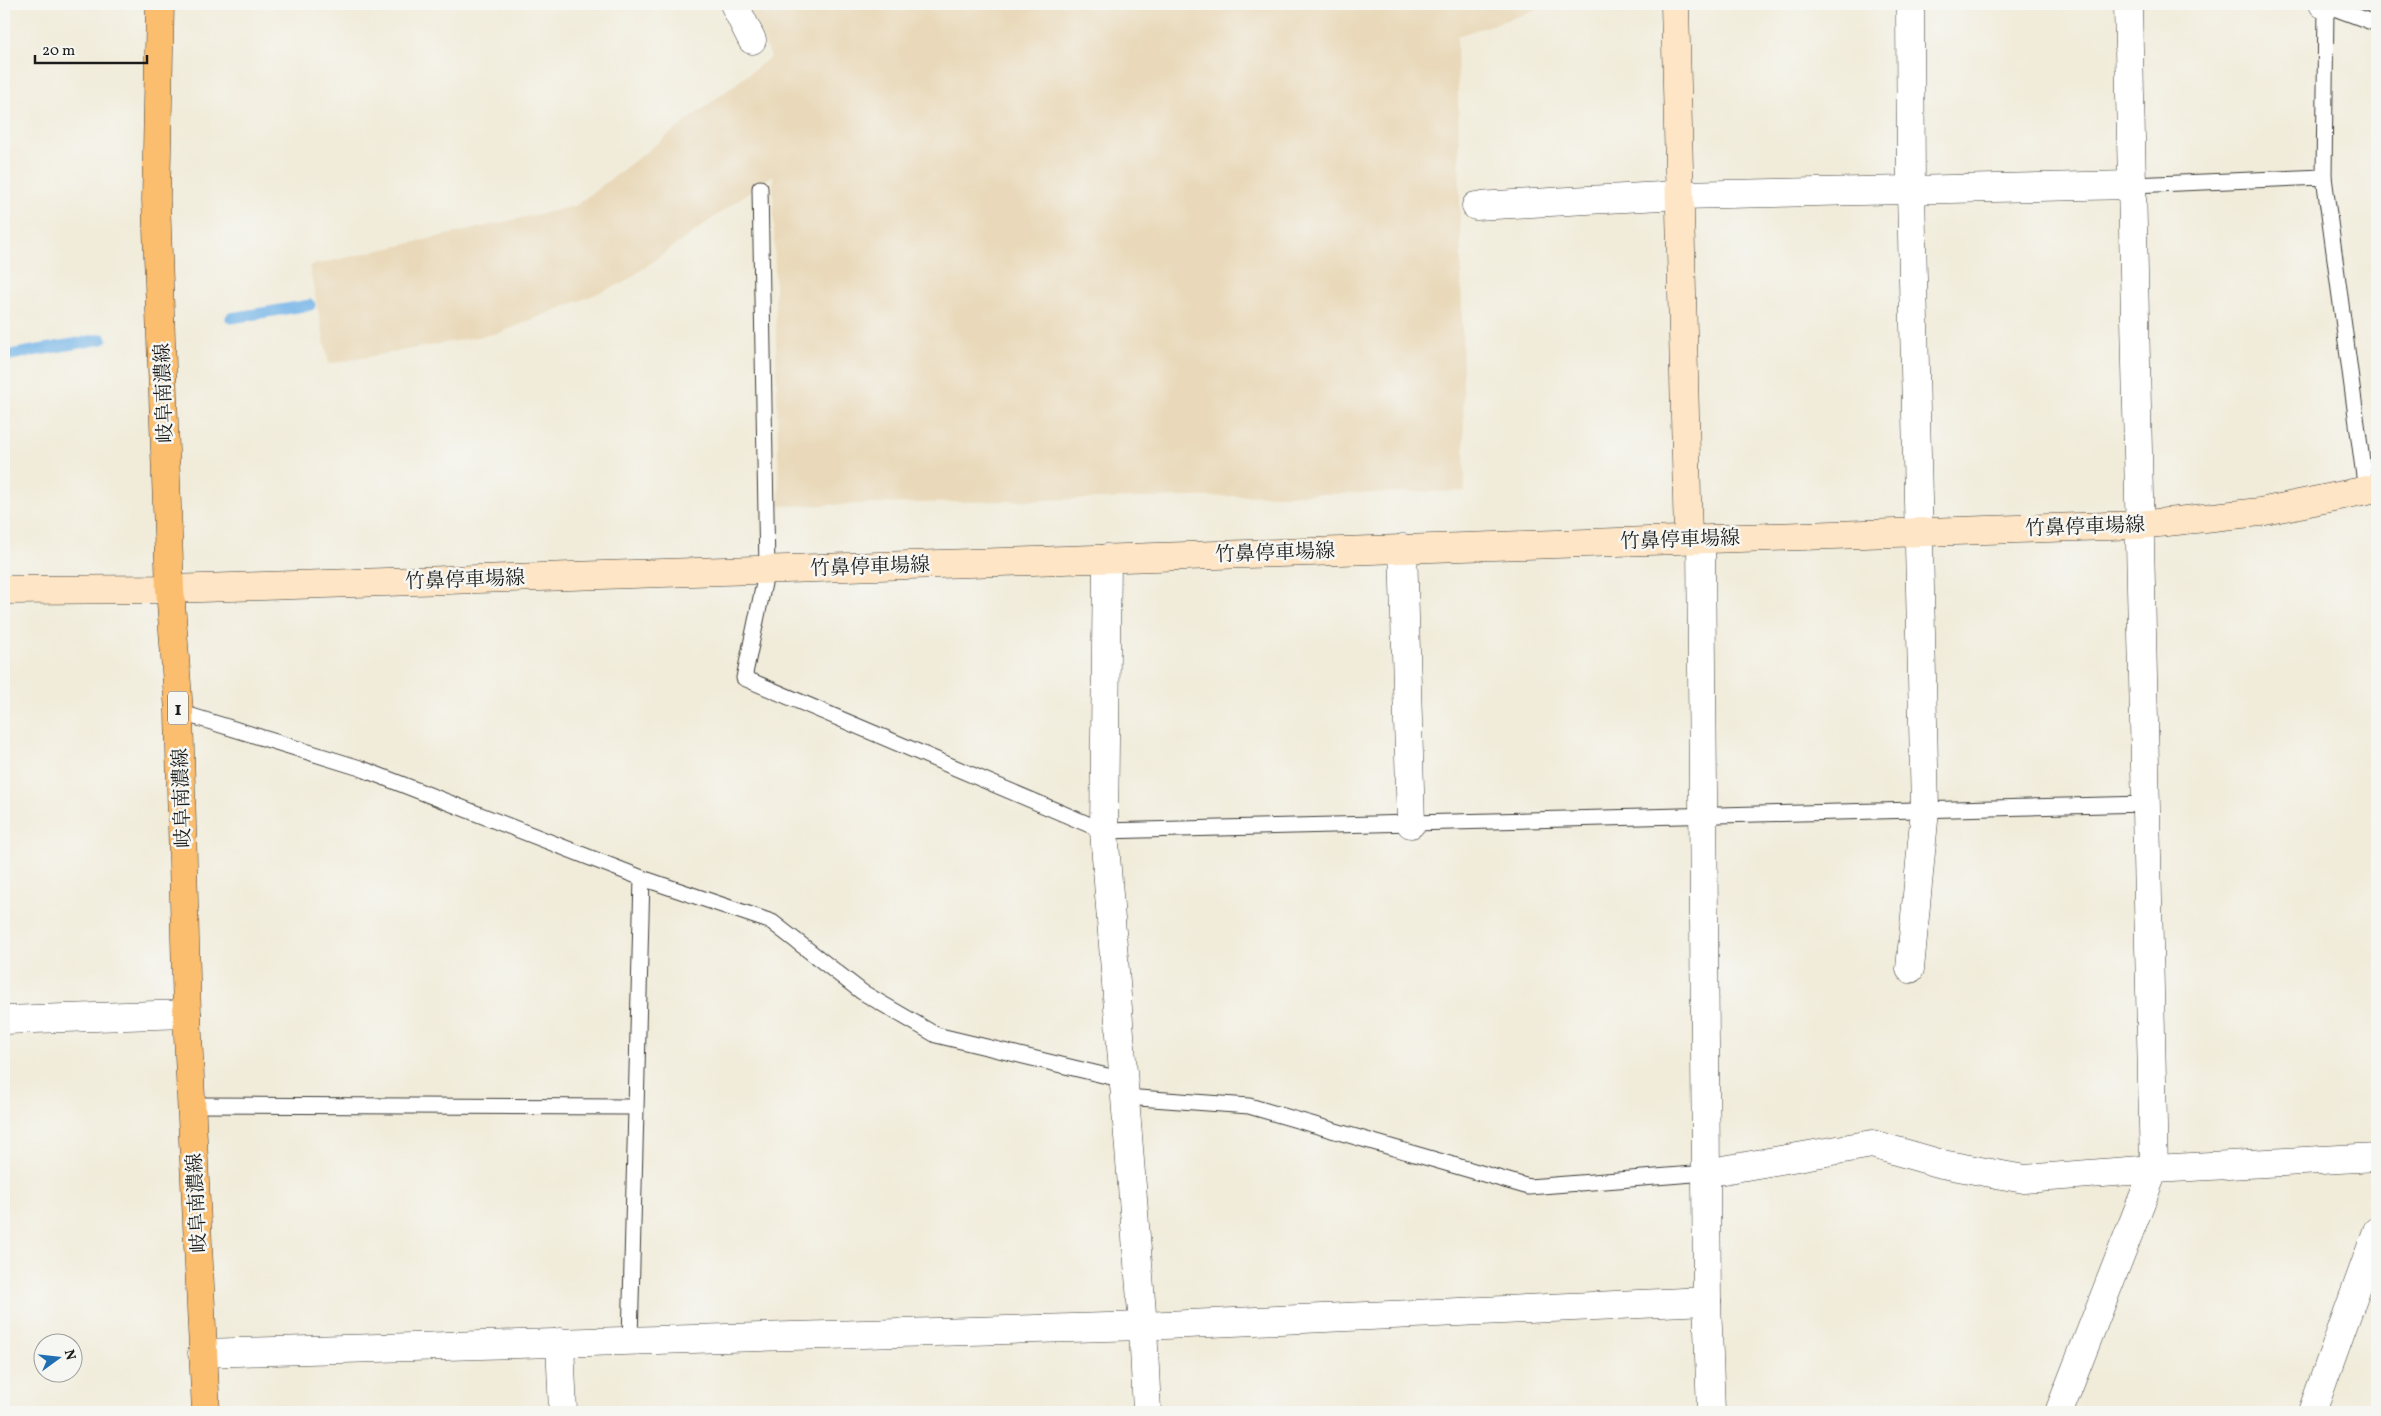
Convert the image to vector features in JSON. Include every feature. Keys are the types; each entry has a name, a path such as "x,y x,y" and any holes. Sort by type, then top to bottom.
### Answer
{"main road":[{"name":"岐阜南濃線","path":"160,4 156,200 170,589 179,712 187,1014 206,1412"},
{"path":"1676,4 1680,195 1695,539"},
{"name":"竹鼻停車場線","path":"4,590 170,589 2139,524 2260,512 2372,490"}],"street":[{"path":"734,4 752,40"},
{"path":"1910,4 1911,191 1925,810 1910,968"},
{"path":"2059,1412 2154,1169 2128,4"},
{"path":"1476,206 1680,195 2132,185"},
{"path":"1695,539 1703,817 1707,1301 1711,1412"},
{"path":"1402,548 1411,824"},
{"path":"1107,558 1104,831 1143,1326 1146,1412"},
{"path":"4,1020 187,1014"},
{"path":"1706,1173 1872,1144 1942,1164 2024,1179 2154,1169 2377,1157"},
{"path":"2312,1412 2377,1231"},
{"path":"202,1353 1143,1326 1707,1301"},
{"path":"560,1342 563,1412"}],"lane":[{"path":"2372,490 2324,177 2324,4 2377,24"},
{"path":"2132,185 2324,177"},
{"path":"760,188 767,569 744,678 1104,831 1703,817 2146,804"},
{"path":"179,712 360,768 642,878 772,922 862,992 936,1035 1124,1089 1249,1106 1529,1187 1706,1173"},
{"path":"630,1340 642,878"},
{"path":"191,1105 635,1107"}],"shaded area":[{"path":"745,4 1556,4 1457,36 1465,491 779,506 773,175 623,283 499,333 329,364 309,266 575,206 771,57"}],"waterway":[{"path":"231,318 310,305"},
{"path":"4,356 102,339"}]}
